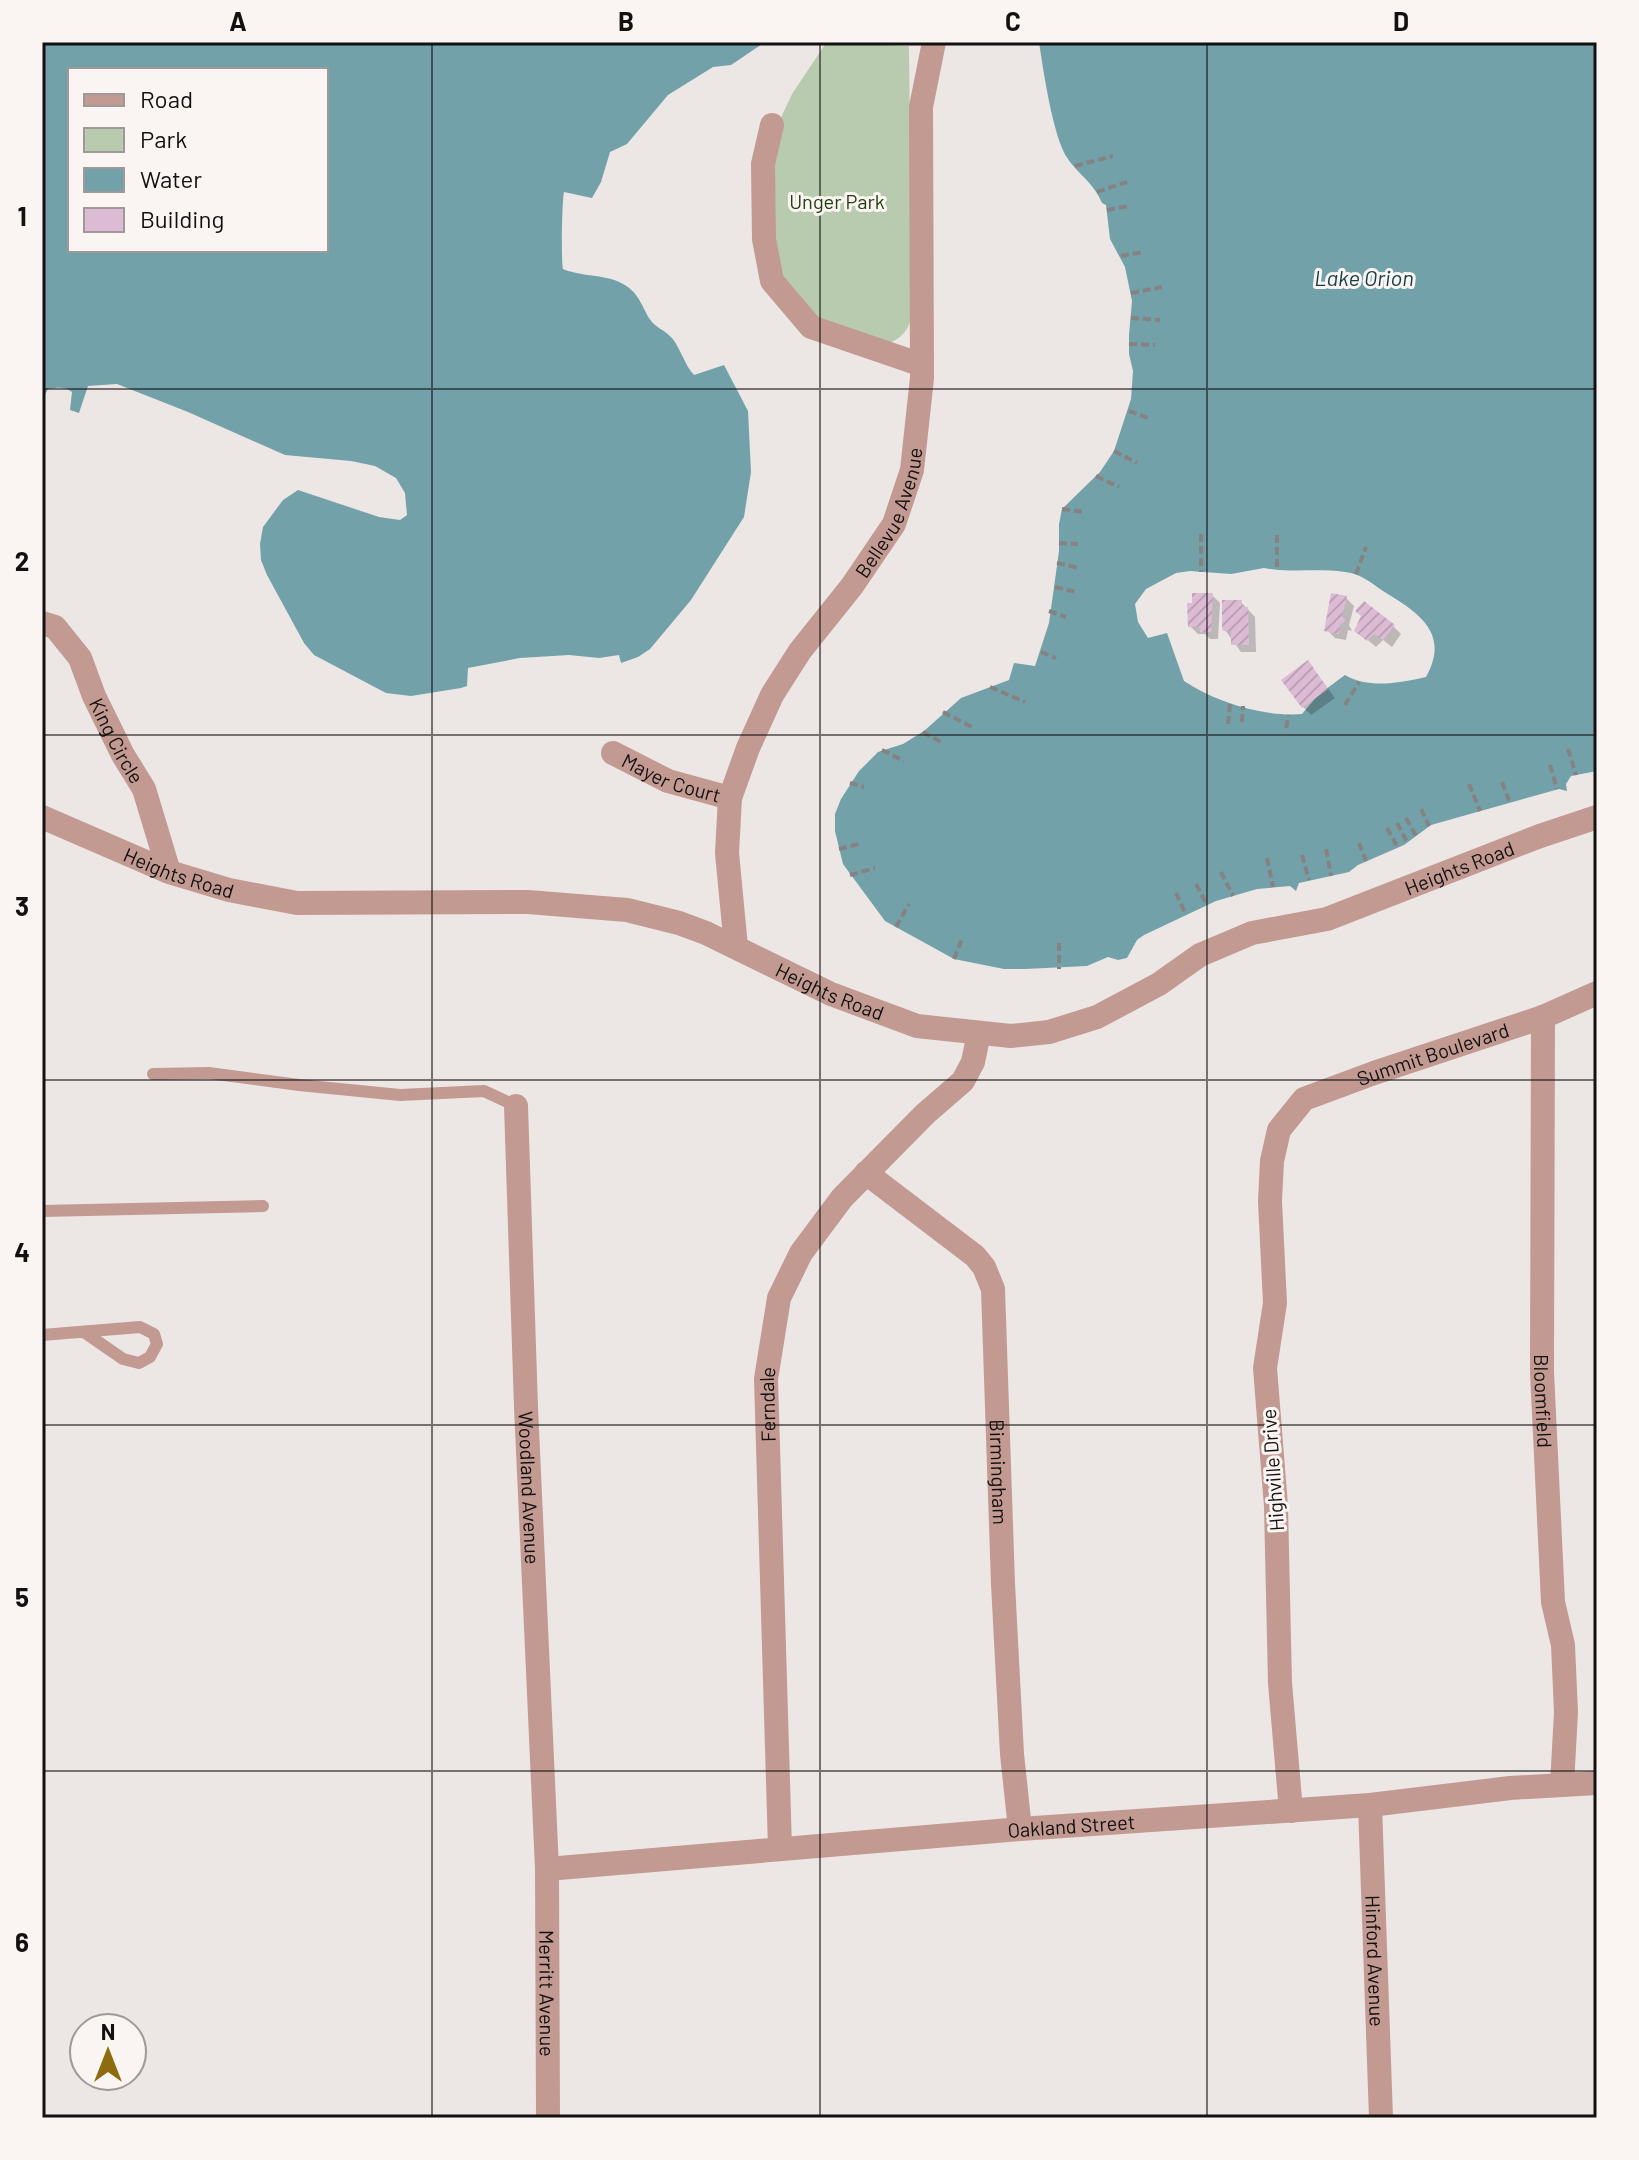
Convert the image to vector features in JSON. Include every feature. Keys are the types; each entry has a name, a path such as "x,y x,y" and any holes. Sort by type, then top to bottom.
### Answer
{"street":[{"name":"Bellevue Avenue","path":"736,947 727,853 730,798 748,748 772,695 800,651 852,586 894,524 912,470 922,365 921,107 934,42"},
{"path":"772,125 763,164 764,239 772,281 811,327 922,365"},
{"name":"King Circle","path":"42,623 55,627 80,658 94,696 144,789 169,872"},
{"name":"Mayer Court","path":"613,753 668,781 730,798"},
{"name":"Heights Road","path":"42,817 169,872 229,890 297,903 528,902 627,910 679,923 831,994 917,1026 1011,1036 1049,1032 1097,1017 1159,984 1200,955 1252,933 1327,919 1526,841 1597,817"},
{"name":"Summit Boulevard","path":"1279,1130 1304,1099 1543,1017 1597,993"},
{"name":"Bloomfield","path":"1543,1017 1542,1372 1553,1602 1563,1645 1566,1712 1562,1785"},
{"name":"Ferndale","path":"780,1848 766,1379 779,1298 801,1253 842,1198 925,1114 963,1081 973,1062 979,1033"},
{"name":"Woodland Avenue","path":"516,1106 526,1423 547,1869"},
{"name":"Highville Drive","path":"1279,1130 1272,1161 1270,1201 1275,1303 1265,1368 1276,1506 1280,1683 1291,1811"},
{"name":"Birmingham","path":"866,1173 975,1256 984,1267 993,1289 1006,1646 1020,1829"},
{"name":"Oakland Street","path":"547,1869 1020,1829 1370,1805 1510,1788 1597,1783"},
{"name":"Hinford Avenue","path":"1370,1805 1381,2118"},
{"name":"Merritt Avenue","path":"547,1869 548,2118"}],"lane":[{"path":"153,1074 209,1073 400,1095 484,1091 516,1106"},
{"path":"42,1211 263,1206"},
{"path":"42,1335 140,1327 154,1334 157,1344 150,1357 139,1363 123,1359 84,1332"}],"path":[{"path":"1075,166 1113,156"},
{"path":"1097,192 1127,182"},
{"path":"1107,210 1129,206"},
{"path":"1121,256 1143,252"},
{"path":"1131,293 1162,287"},
{"path":"1131,318 1160,320"},
{"path":"1129,344 1155,345"},
{"path":"1129,411 1151,419"},
{"path":"1114,451 1137,463"},
{"path":"1096,476 1119,487"},
{"path":"1062,509 1083,512"},
{"path":"1201,534 1201,572"},
{"path":"1277,535 1277,570"},
{"path":"1059,543 1078,544"},
{"path":"1356,574 1366,547"},
{"path":"1057,563 1079,568"},
{"path":"1055,587 1076,592"},
{"path":"1049,611 1066,617"},
{"path":"1041,652 1056,658"},
{"path":"1345,705 1351,700 1359,682"},
{"path":"990,687 1025,702"},
{"path":"1228,724 1230,704"},
{"path":"1242,722 1243,706"},
{"path":"943,712 974,728"},
{"path":"1286,728 1289,715"},
{"path":"923,732 941,742"},
{"path":"1568,749 1576,775"},
{"path":"882,750 904,761"},
{"path":"1550,765 1557,789"},
{"path":"1502,782 1510,803"},
{"path":"850,783 864,787"},
{"path":"1469,784 1480,811"},
{"path":"1421,809 1429,826"},
{"path":"1406,818 1416,836"},
{"path":"1397,823 1407,842"},
{"path":"1387,828 1398,848"},
{"path":"839,849 862,843"},
{"path":"1359,843 1366,861"},
{"path":"1326,849 1331,876"},
{"path":"1302,855 1309,880"},
{"path":"1267,858 1273,887"},
{"path":"850,875 875,868"},
{"path":"1221,872 1233,896"},
{"path":"1196,884 1207,905"},
{"path":"1176,893 1186,915"},
{"path":"896,927 909,904"},
{"path":"954,959 962,939"},
{"path":"1059,943 1059,969"}],"green space":[{"name":"Unger Park","path":"826,43 909,46 912,314 905,332 890,343 820,322 787,294 766,238 777,126 792,94"}],"water":[{"path":"42,42 765,42 731,65 713,67 668,95 627,144 610,152 601,182 592,198 564,192 563,269 609,279 628,287 651,321 672,338 694,375 724,365 748,411 751,472 744,517 691,600 650,649 638,657 621,663 619,655 520,658 468,668 467,686 461,688 411,696 386,693 314,655 304,643 267,575 261,560 260,544 263,527 283,500 298,490 379,517 400,520 407,515 405,493 396,478 375,466 351,461 285,455 117,384 88,386 79,413 70,410 72,392 60,388 48,389 42,400"},
{"name":"Lake Orion","path":"1039,42 1597,42 1597,771 1571,776 1566,784 1567,791 1559,789 1431,825 1404,845 1349,872 1299,883 1296,891 1290,886 1257,889 1216,901 1144,935 1137,940 1127,958 1118,960 1108,957 1087,966 1004,969 954,959 885,921 843,864 835,831 835,814 859,771 878,752 903,744 924,731 961,698 1009,680 1014,663 1035,666 1049,623 1062,509 1100,472 1114,451 1131,399 1133,371 1129,335 1132,301 1125,267 1110,239 1106,205 1072,165 1058,136","holes":["1274,569 1351,573 1408,607 1427,625 1432,636 1435,648 1426,677 1395,683 1374,683 1345,675 1318,695 1302,714 1271,713 1225,701 1184,681 1167,633 1148,638 1138,622 1135,604 1146,589 1176,573 1231,574"]}],"building":[{"path":"1192,593 1213,593 1211,632 1200,632 1199,626 1188,627 1187,603 1192,603"},
{"path":"1331,593 1347,596 1342,617 1344,624 1341,623 1339,634 1324,631"},
{"path":"1222,600 1242,600 1242,607 1248,607 1249,645 1231,645 1231,631 1223,631 1222,627"},
{"path":"1364,601 1395,625 1383,640 1374,634 1367,641 1354,631 1361,616 1355,611"},
{"path":"1308,660 1328,689 1302,708 1281,680"}]}
